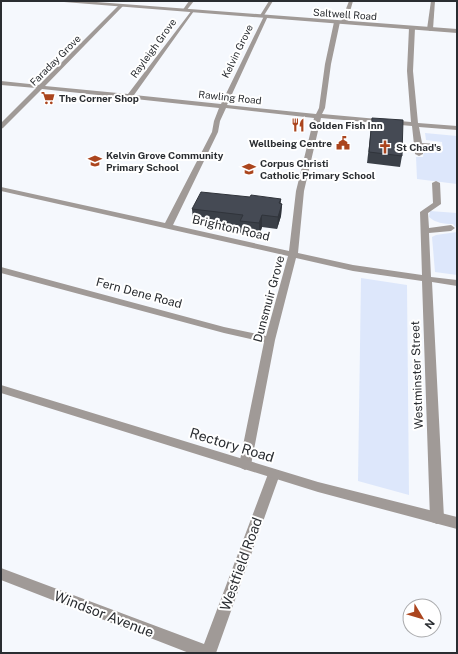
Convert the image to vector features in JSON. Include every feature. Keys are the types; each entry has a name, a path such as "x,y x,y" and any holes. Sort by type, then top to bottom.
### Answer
{"street":[{"name":"Saltwell Road","path":"64,1 110,3 192,11 457,31"},
{"path":"184,10 192,1"},
{"name":"Kelvin Grove","path":"168,226 215,132 217,121 223,106 271,1"},
{"name":"Dunsmuir Grove","path":"245,465 270,340 293,254 300,191 317,116 322,108 328,64 341,22 351,1"},
{"path":"430,29 433,1"},
{"name":"Faraday Grove","path":"1,127 122,5"},
{"name":"Rayleigh Grove","path":"129,97 192,11"},
{"path":"412,28 410,71 415,124 420,145 419,154"},
{"name":"Rawling Road","path":"1,83 317,116 457,128"},
{"path":"420,145 438,146"},
{"name":"Westminster Street","path":"436,183 437,204 424,212 424,231 437,518"},
{"name":"Brighton Road","path":"1,189 353,268 457,283"},
{"path":"424,231 451,228"},
{"name":"Fern Dene Road","path":"1,270 224,330 270,340"},
{"name":"Rectory Road","path":"1,389 318,487 457,523"},
{"name":"Westfield Road","path":"208,653 274,474"},
{"name":"Windsor Avenue","path":"1,574 208,653"}],"shaded area":[{"path":"425,133 457,136 457,184 417,179 416,157 423,157 424,150 443,151 442,142 426,140"},
{"path":"430,211 457,213 457,229 453,224 434,221 429,217"},
{"path":"457,232 457,275 435,272 432,237"},
{"path":"361,278 407,285 409,495 358,481"}],"building":[{"name":"St Chad's","path":"372,118 403,120 402,156 369,152"},
{"path":"201,192 250,197 251,195 281,199 279,203 282,204 278,217 262,215 259,223 240,221 243,215 192,209"}],"place":[{"name":"The Corner Shop","path":"48,98"},
{"name":"Golden Fish Inn","path":"298,125"},
{"name":"Wellbeing Centre","path":"343,143"},
{"name":"St Chad's","path":"385,147"},
{"name":"Kelvin Grove Community Primary School","path":"95,161"},
{"name":"Corpus Christi Catholic Primary School","path":"249,169"}]}
